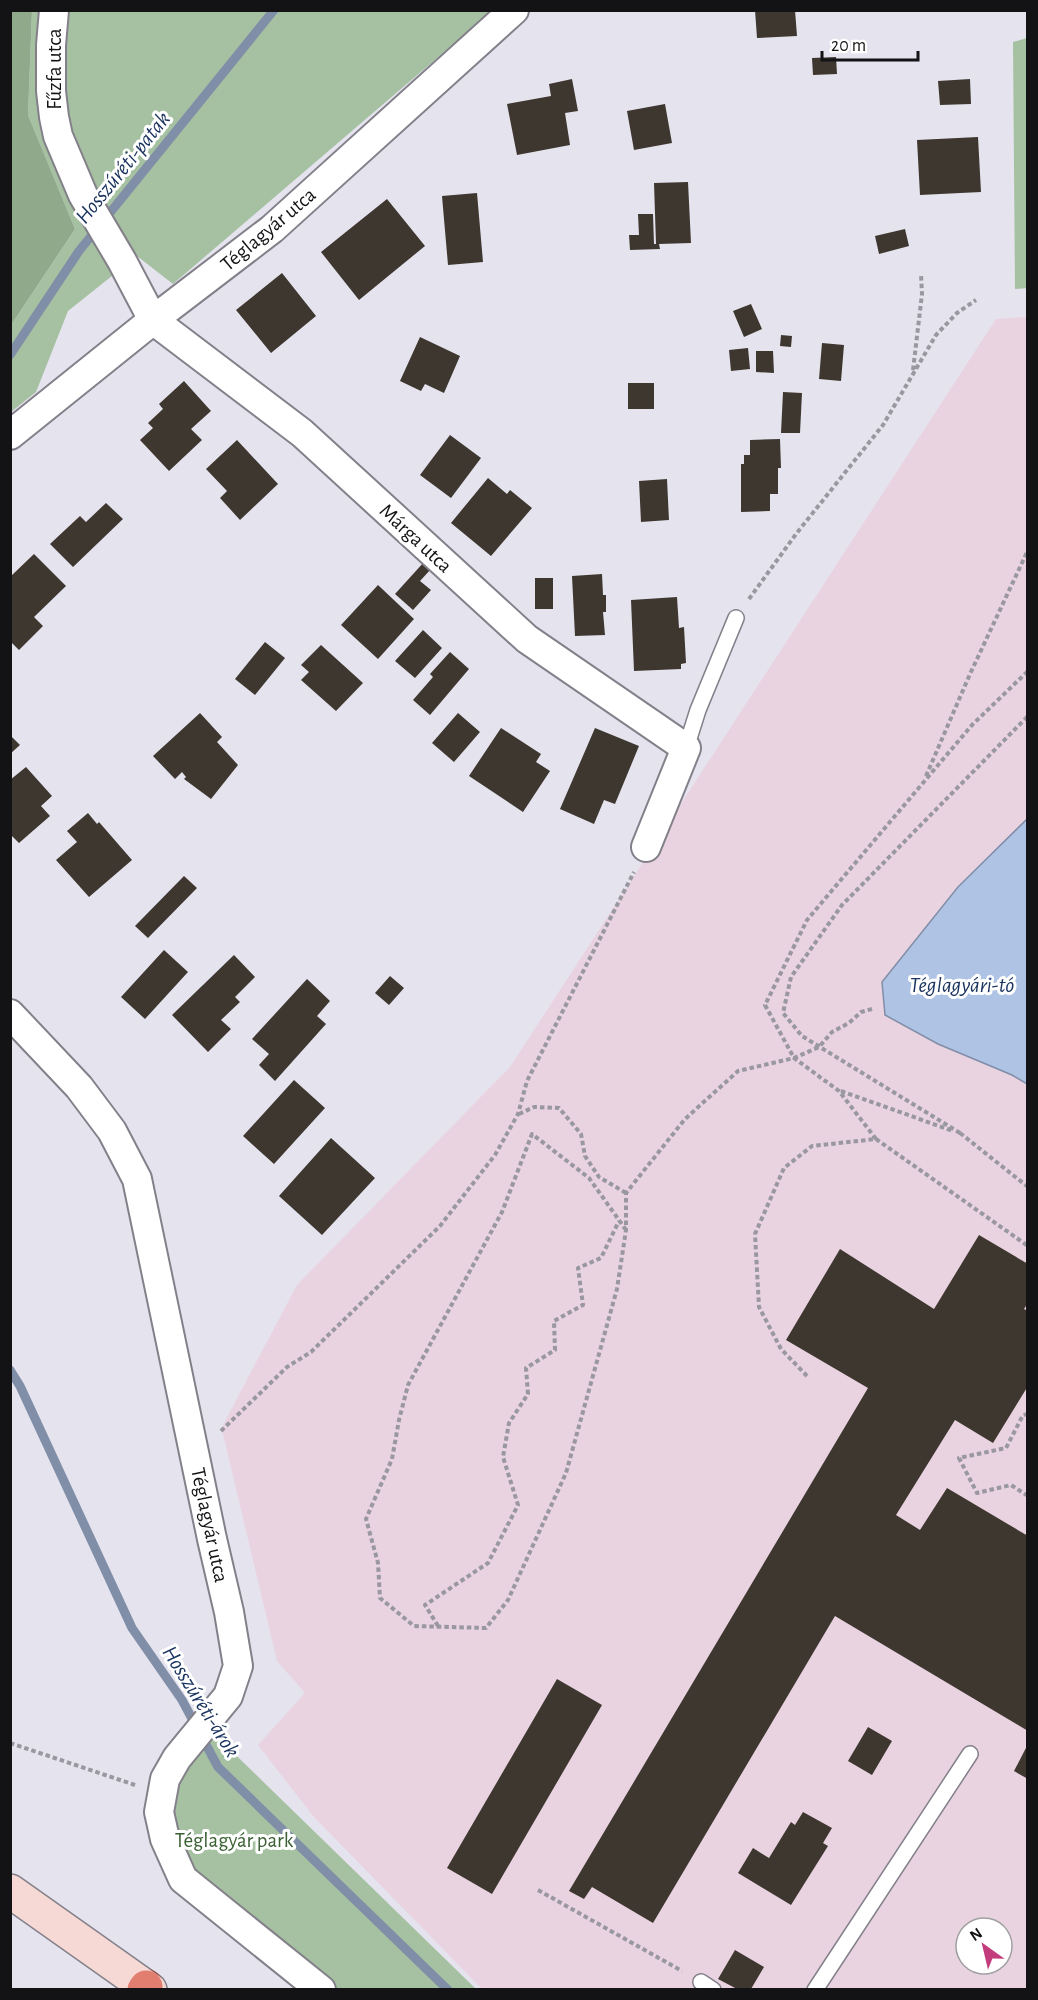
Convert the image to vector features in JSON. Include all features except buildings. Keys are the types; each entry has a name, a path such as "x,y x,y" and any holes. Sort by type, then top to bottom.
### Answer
{"main road":[{"path":"10,1892 147,1988"}],"street":[{"name":"Fűzfa utca","path":"54,10 51,91 58,136 83,195 153,320"},
{"name":"Téglagyár utca","path":"10,435 153,320 272,229 514,10"},
{"name":"Márga utca","path":"153,320 302,433 527,639 686,748"},
{"path":"646,847 686,748"},
{"name":"Téglagyár utca","path":"10,1014 80,1087 112,1131 137,1179 229,1612 238,1666 228,1696 177,1758 165,1779 159,1812 165,1839 183,1879 321,1989"}],"lane":[{"path":"686,748 698,710 736,618"},
{"path":"815,1989 970,1754"}],"path":[{"path":"912,374 922,294 921,274"},
{"path":"736,618 796,534 883,424 936,335 957,313 976,300"},
{"path":"924,782 970,674 1028,550"},
{"path":"960,1133 839,1090 794,1058 765,1005 807,920 972,725 1028,671"},
{"path":"1028,716 842,905 791,977 783,1013 802,1036 960,1133 1028,1187"},
{"path":"194,1451 223,1430 286,1367 311,1352 440,1226 495,1155 518,1114 527,1081 646,847"},
{"path":"626,1230 589,1178 532,1134 502,1212 408,1386 392,1459 366,1519 378,1563 380,1598 414,1626 486,1628 508,1600 566,1473 617,1289 626,1230 626,1193 685,1119 738,1071 794,1058 819,1047 832,1032 849,1023 861,1012 872,1009"},
{"path":"839,1090 876,1139 1028,1246"},
{"path":"518,1114 534,1107 559,1108 581,1134 585,1156 599,1177 626,1193"},
{"path":"807,1376 781,1349 759,1307 755,1234 784,1168 812,1146 876,1139"},
{"path":"438,1627 425,1605 488,1563 518,1505 503,1457 509,1423 528,1394 526,1368 555,1350 554,1321 584,1305 579,1268 601,1258 619,1221"},
{"path":"1028,1414 1023,1415 1006,1448 959,1458 977,1493 1011,1485 1028,1496"},
{"path":"10,1743 162,1795"},
{"path":"538,1890 707,1986"}],"shaded area":[{"path":"1027,317 1027,1989 482,1989 313,1816 258,1745 305,1693 277,1661 223,1434 223,1425 297,1285 510,1067 996,319"}],"green space":[{"path":"11,10 32,11 28,115 75,229 11,325"},
{"path":"32,11 492,11 173,284 137,256 68,311 36,392 11,412 11,325 75,229 28,115"},
{"path":"1027,38 1028,288 1015,289 1013,42"},
{"name":"Téglagyár park","path":"205,1725 476,1989 321,1989 183,1879 165,1779"}],"water":[{"name":"Téglagyári-tó","path":"1027,819 1027,1084 1012,1075 938,1044 885,1015 882,982 958,887"}],"waterway":[{"name":"Hosszúréti-patak","path":"10,355 79,251 274,10"},
{"name":"Hosszúréti-árok","path":"10,1370 20,1386 132,1628 182,1700 218,1767 448,1990"}]}
